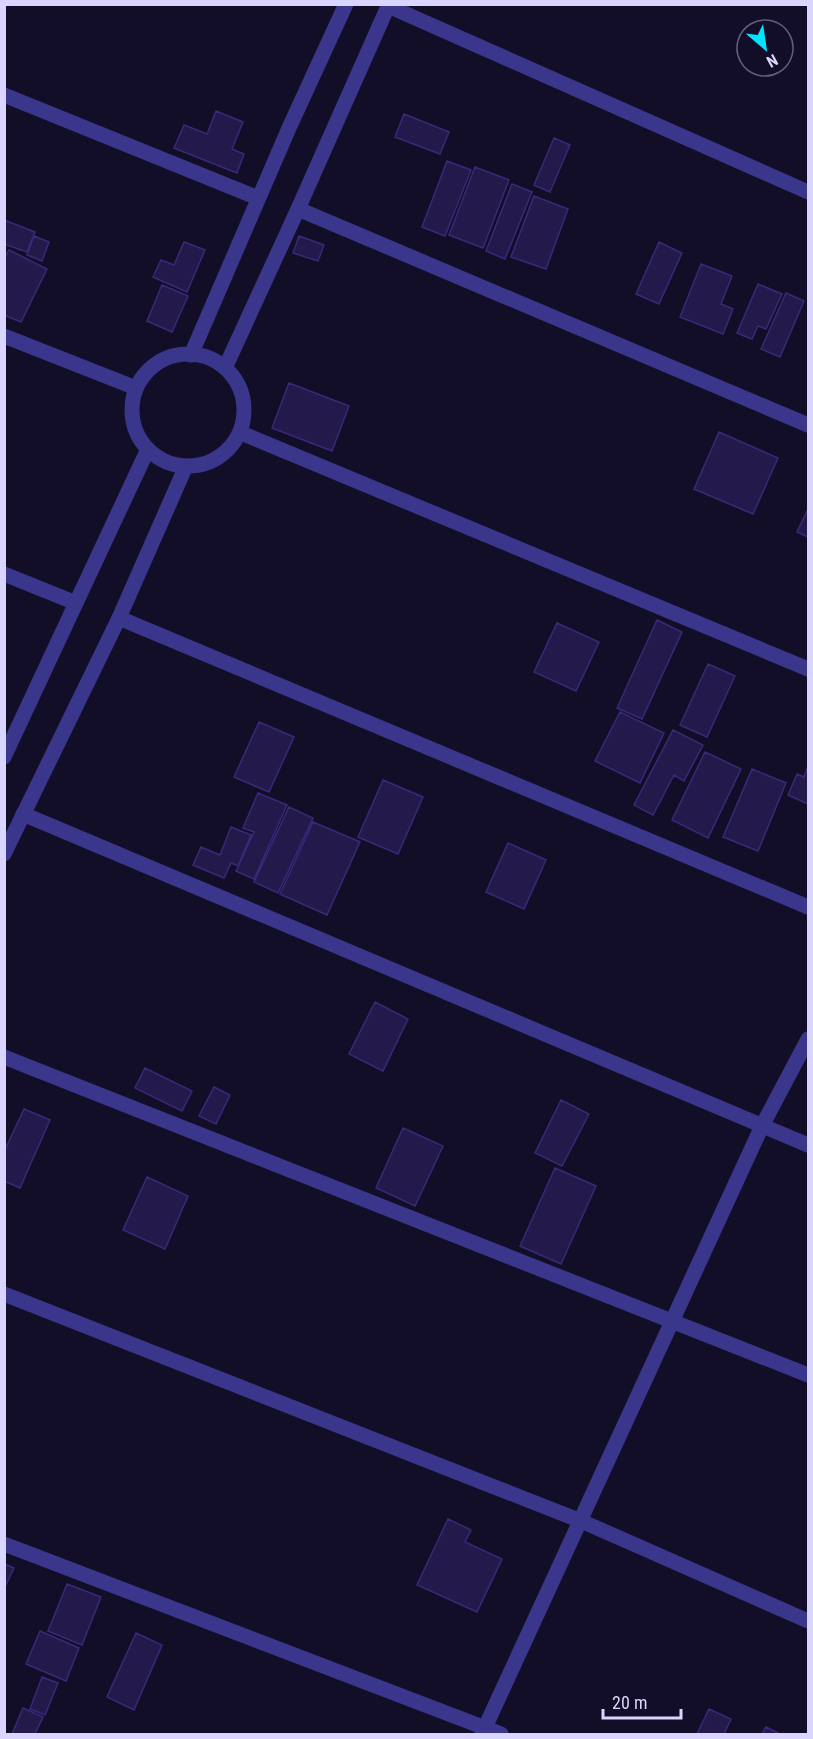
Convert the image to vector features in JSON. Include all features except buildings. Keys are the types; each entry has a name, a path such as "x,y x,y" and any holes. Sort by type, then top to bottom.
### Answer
{"street":[{"path":"190,355 346,4"},
{"path":"225,368 389,5 808,192"},
{"path":"4,95 258,198"},
{"path":"298,210 808,424"},
{"path":"4,336 136,388"},
{"path":"182,354 201,355 225,368 234,376 243,394 245,413 241,432 230,449 214,461 195,467 176,466 158,458 143,445 134,427 132,408 136,388 147,372 163,360 182,354"},
{"path":"241,432 808,669"},
{"path":"4,757 148,449"},
{"path":"4,854 119,618 186,466"},
{"path":"4,574 76,603"},
{"path":"119,618 808,907"},
{"path":"23,814 808,1145"},
{"path":"484,1731 762,1126 808,1039"},
{"path":"4,1057 808,1376"},
{"path":"4,1294 581,1521 808,1621"},
{"path":"4,1544 484,1731 501,1734"}]}
